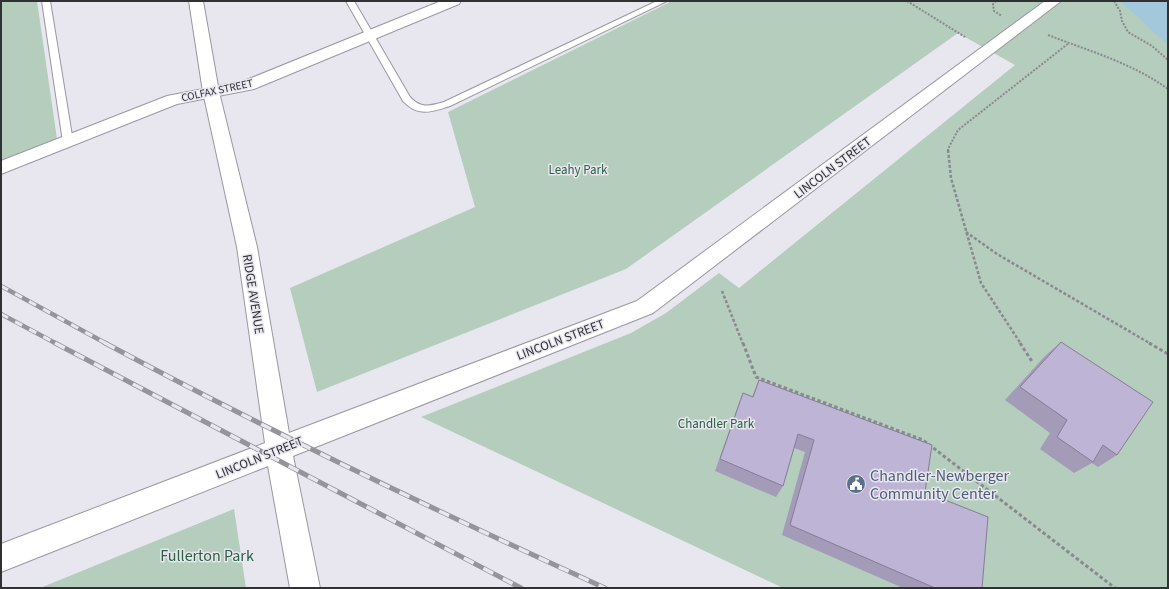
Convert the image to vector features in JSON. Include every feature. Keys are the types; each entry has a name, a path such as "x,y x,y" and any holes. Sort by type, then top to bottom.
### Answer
{"street":[{"name":"RIDGE AVENUE","path":"196,1 210,92 247,247 284,482 305,588"},
{"name":"COLFAX STREET","path":"1,168 173,100 248,85 454,1"},
{"name":"LINCOLN STREET","path":"1,558 645,306 1054,1"}],"lane":[{"path":"46,1 68,142"},
{"path":"350,1 406,99 411,106 421,110 447,104 663,1"}],"path":[{"path":"907,1 965,37"},
{"path":"996,1 993,4 994,11 1002,16"},
{"path":"1114,1 1128,32 1152,46 1168,60"},
{"path":"1048,35 1145,74 1168,89"},
{"path":"1033,363 981,283 951,178 948,149 958,130 1069,43"},
{"path":"966,232 997,254 1168,354"},
{"path":"722,291 756,377 923,440 1110,587 1115,588"}],"green space":[{"path":"1,1 37,1 57,139 1,161"},
{"path":"672,1 1168,1 1168,588 783,588 421,417 631,333 666,313 719,273 739,288 1015,65 958,33 626,269 317,392 290,288 475,207 448,112"},
{"name":"Fullerton Park","path":"234,509 246,588 40,588"}],"water":[{"path":"1120,1 1168,1 1168,45"}],"building":[{"path":"1061,342 1153,402 1117,455 1103,445 1093,462 1057,437 1067,420 1020,387"},
{"name":"Chandler-Newberger Community Center","path":"759,380 932,445 925,492 988,517 982,588 935,588 790,525 814,440 798,434 783,486 720,459 743,393 753,397"}],"railway":[{"path":"1,286 107,344"},
{"path":"1,314 57,344"},
{"path":"55,343 521,588"},
{"path":"105,343 229,408 353,470 605,588"}],"place":[{"name":"Chandler-Newberger Community Center","path":"856,484"}],"park label":[{"name":"Leahy Park","path":"578,169"},
{"name":"Chandler Park","path":"716,423"}]}
